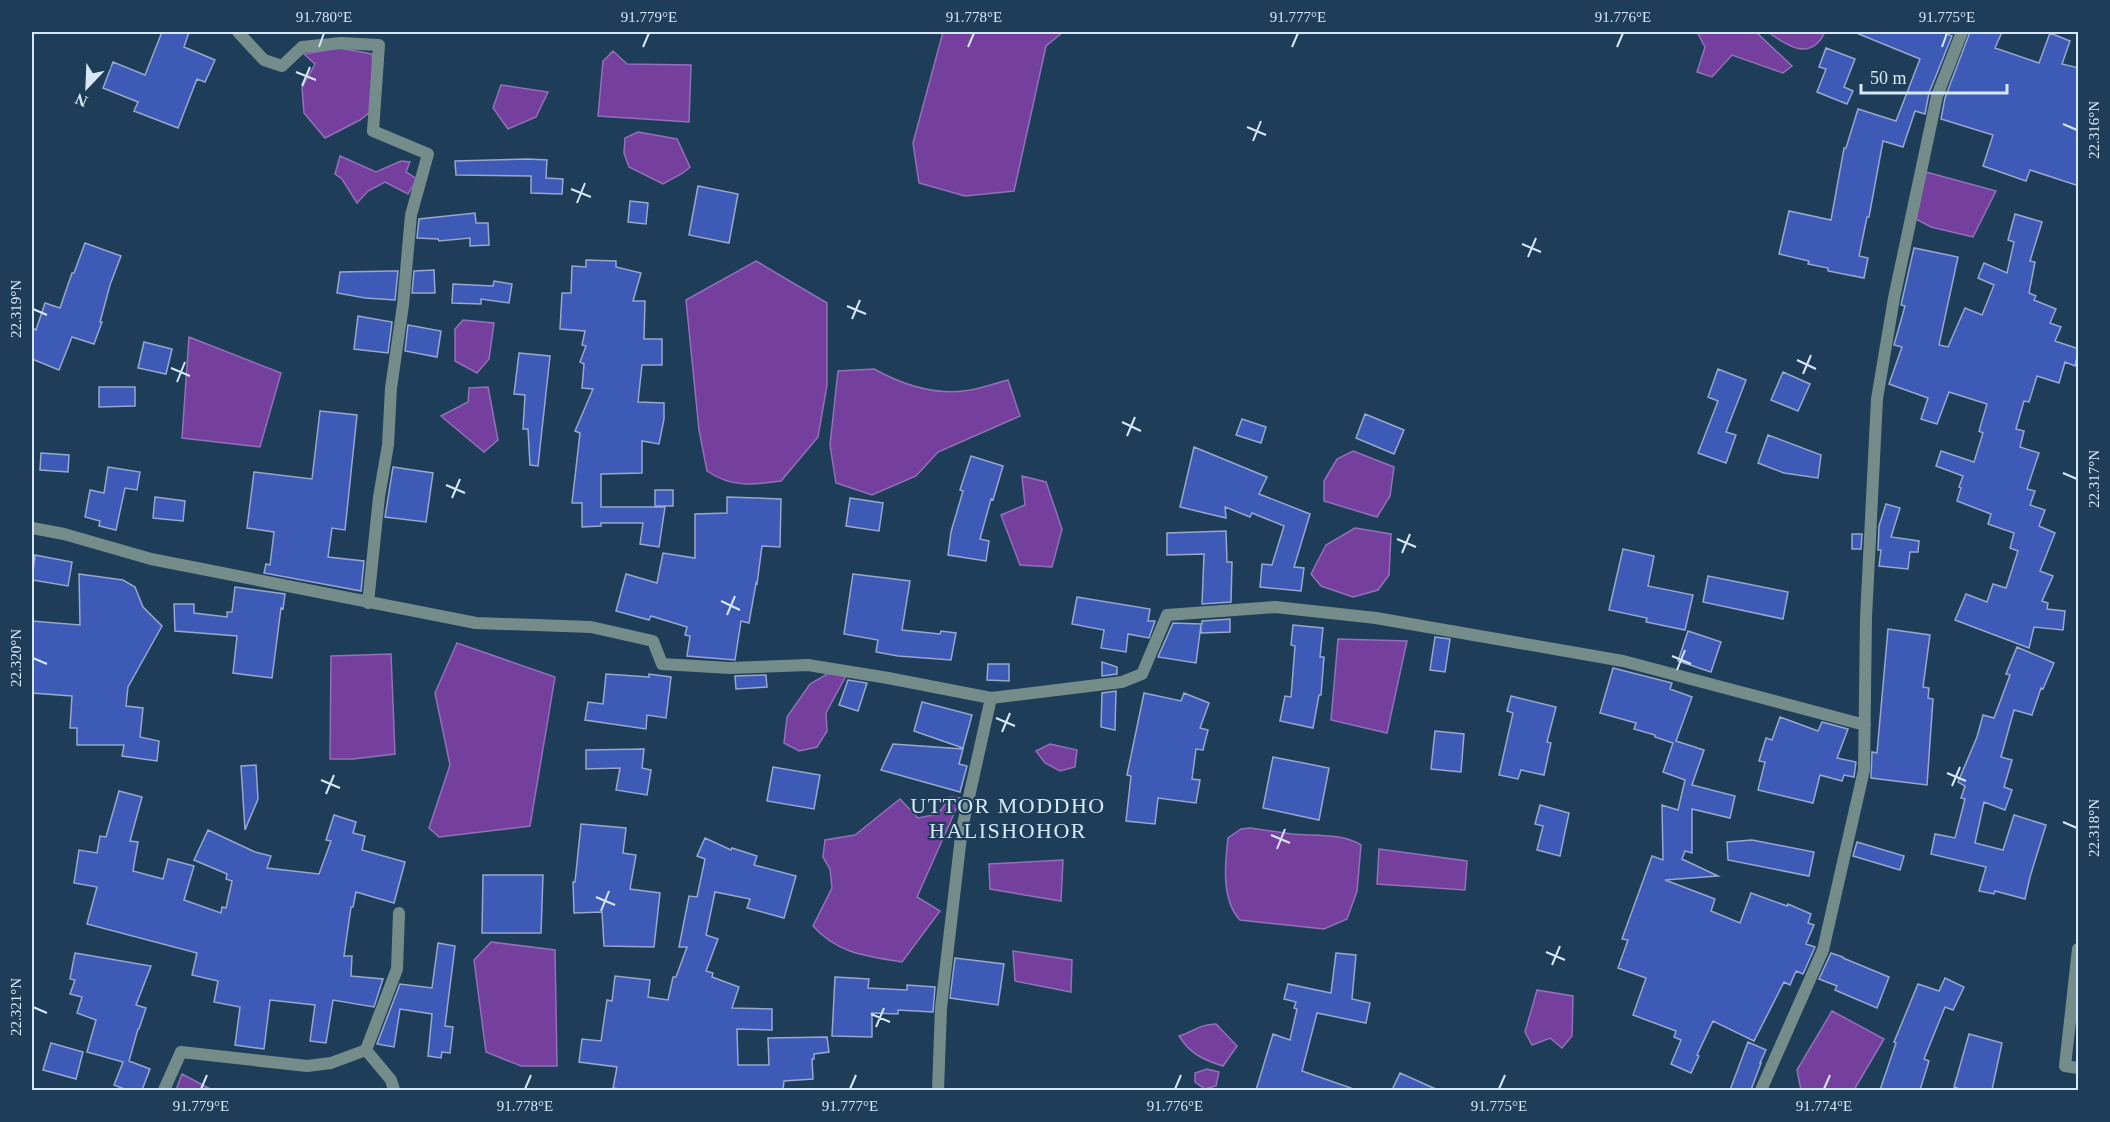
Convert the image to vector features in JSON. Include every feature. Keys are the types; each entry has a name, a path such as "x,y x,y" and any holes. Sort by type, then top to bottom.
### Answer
{"street":[{"path":"237,32 264,60 282,66 302,47 341,43 379,45 373,131 428,154 411,215 391,388 388,444 379,497 368,603"},
{"path":"1761,1090 1823,950 1864,770 1866,618 1876,399 1894,298 1937,96 1962,32"},
{"path":"32,528 64,534 151,559 476,623 591,627 653,641 662,664 730,668 808,665 991,698 1122,682 1142,674 1167,615 1275,607 1376,618 1623,661 1865,725"},
{"path":"938,1090 941,1008 962,828 991,698"},
{"path":"164,1090 181,1052 307,1066 331,1063 366,1050 397,969 399,912"},
{"path":"2079,949 2065,1066 2079,1068"},
{"path":"366,1050 390,1080 394,1090"}],"shaded area":[{"path":"943,32 1063,32 1046,46 1014,191 965,196 919,183 913,143"},
{"path":"1697,32 1756,32 1792,66 1783,73 1732,55 1712,77 1697,72 1705,47"},
{"path":"1768,32 1825,32 1813,47 1806,49 1791,46"},
{"path":"339,48 372,54 375,80 370,112 360,120 325,138 304,113 302,88 315,64 304,54"},
{"path":"613,51 627,64 691,65 689,122 598,116 603,61"},
{"path":"501,85 548,92 536,117 508,129 493,108"},
{"path":"638,132 677,139 690,167 663,184 629,167 624,153 625,138"},
{"path":"340,156 376,172 401,161 410,162 406,172 417,179 408,194 385,182 368,191 357,203 342,179 335,174"},
{"path":"1926,172 1996,191 1973,237 1931,227 1916,219"},
{"path":"756,261 827,303 827,385 818,437 781,481 743,484 725,480 707,471 699,430 686,300"},
{"path":"463,320 494,323 489,359 477,373 455,361 455,329"},
{"path":"189,337 281,373 260,447 182,438"},
{"path":"874,369 921,388 946,392 971,390 1008,380 1020,416 938,452 916,476 872,495 836,483 830,445 838,371"},
{"path":"488,387 498,440 484,452 441,416 468,402 469,388"},
{"path":"1353,451 1394,467 1390,496 1377,517 1324,501 1324,481 1337,459"},
{"path":"1022,476 1046,482 1062,529 1052,567 1020,565 1001,515 1025,505"},
{"path":"1355,528 1391,534 1389,575 1378,590 1353,597 1321,586 1311,574 1326,545"},
{"path":"1338,639 1407,641 1387,733 1331,720"},
{"path":"457,643 555,677 530,826 439,837 429,828 450,765 435,693"},
{"path":"391,654 395,754 330,759 331,656"},
{"path":"829,673 847,674 826,713 827,731 817,747 799,751 784,743 787,717 810,684"},
{"path":"1050,744 1077,750 1075,767 1060,771 1045,763 1036,751"},
{"path":"950,797 961,798 917,897 940,911 902,962 843,948 833,943 813,926 832,888 830,869 823,857 825,840 855,835 900,799 918,818 938,814"},
{"path":"1241,829 1345,838 1361,845 1357,891 1347,919 1324,929 1240,920 1234,912 1227,892 1225,870 1228,838"},
{"path":"1379,849 1467,861 1465,890 1377,884"},
{"path":"1063,860 1061,901 990,889 989,864"},
{"path":"491,942 555,950 557,1066 521,1066 486,1052 474,960"},
{"path":"1013,951 1072,960 1071,992 1015,981"},
{"path":"1537,990 1573,996 1572,1036 1562,1048 1550,1038 1532,1045 1525,1032"},
{"path":"1832,1011 1884,1039 1854,1090 1801,1090 1797,1070"},
{"path":"1216,1024 1237,1046 1223,1066 1198,1056 1179,1036 1200,1027"},
{"path":"1207,1069 1219,1072 1216,1086 1205,1089 1195,1082 1195,1073"},
{"path":"182,1074 212,1090 176,1090"}],"building":[{"path":"162,32 189,32 184,47 215,60 205,82 197,79 178,128 134,111 138,102 103,88 113,62 145,75"},
{"path":"1854,32 1941,32 1952,36 1929,93 1925,114 1915,111 1903,147 1883,141 1869,217 1867,217 1859,256 1868,258 1864,278 1828,271 1828,268 1808,264 1809,261 1779,254 1789,211 1831,220 1844,148 1846,148 1858,109 1896,121 1920,59"},
{"path":"1970,32 2002,32 1995,48 2039,63 2050,33 2070,41 2062,64 2079,68 2079,186 2030,170 2026,181 1983,166 1993,135 1941,119 1945,98"},
{"path":"1826,48 1855,59 1844,87 1853,91 1847,104 1817,92 1826,69 1819,67"},
{"path":"547,160 546,178 563,179 562,194 531,193 531,176 456,175 455,161"},
{"path":"698,186 738,194 729,243 689,235"},
{"path":"630,201 648,203 646,224 628,222"},
{"path":"475,213 476,223 488,223 489,245 470,246 470,238 439,241 438,239 417,238 419,219"},
{"path":"2015,214 2042,222 2030,261 2035,262 2029,293 2036,296 2034,300 2056,309 2050,323 2061,327 2055,341 2079,349 2075,366 2065,362 2059,383 2037,376 2029,402 2024,401 2016,429 2024,431 2020,447 2039,453 2027,489 2035,491 2030,505 2045,510 2039,526 2055,533 2040,571 2053,576 2042,601 2048,603 2047,609 2065,611 2063,630 2034,627 2029,648 1955,620 1966,594 1987,602 1993,584 2006,588 2018,551 2010,548 2014,533 1988,524 1991,514 1957,501 1963,476 1936,466 1941,451 1974,462 1983,433 1979,431 1987,404 1949,392 1937,424 1921,419 1928,398 1889,384 1902,347 1894,345 1905,306 1901,305 1914,248 1958,257 1939,345 1948,347 1965,308 1982,315 1994,285 1978,278 1984,263 2007,273 2014,242 2008,240"},
{"path":"85,243 121,256 110,285 100,322 102,322 94,344 72,337 59,370 32,359 32,328 36,330 45,303 60,308"},
{"path":"586,260 616,261 616,267 641,273 633,301 645,301 644,339 662,339 662,365 642,365 638,402 664,403 664,419 659,444 642,441 642,473 601,474 601,507 665,507 659,547 640,544 643,523 601,523 601,526 582,527 582,503 572,503 580,433 575,431 593,389 582,388 584,364 580,362 586,346 582,345 585,331 560,329 562,293 571,293 572,266 586,267"},
{"path":"434,270 435,293 412,293 414,271"},
{"path":"398,271 395,300 337,293 340,272"},
{"path":"494,281 512,284 509,303 481,299 481,304 452,303 453,284 493,286"},
{"path":"358,316 392,322 388,353 354,349"},
{"path":"408,325 441,331 437,357 405,351"},
{"path":"144,342 172,349 166,374 138,368"},
{"path":"519,353 550,356 538,466 530,465 528,429 523,429 525,395 514,394"},
{"path":"1718,369 1746,380 1726,432 1736,435 1726,463 1698,453 1718,401 1708,397"},
{"path":"1783,372 1810,384 1798,411 1771,400"},
{"path":"99,387 135,387 135,406 99,407"},
{"path":"320,411 357,415 345,530 332,528 328,557 364,561 361,591 264,573 266,564 270,565 274,532 247,528 254,472 312,479"},
{"path":"1365,414 1404,430 1394,454 1356,438"},
{"path":"1242,419 1266,427 1261,443 1236,435"},
{"path":"1768,435 1821,455 1818,478 1784,473 1758,463"},
{"path":"1194,447 1267,477 1259,494 1310,514 1294,567 1304,568 1301,591 1260,587 1262,564 1272,565 1284,526 1252,513 1250,517 1225,507 1226,518 1180,507"},
{"path":"41,453 69,455 68,472 40,470"},
{"path":"971,456 1003,466 980,539 989,541 986,561 948,555 951,532 963,491 960,490"},
{"path":"108,467 140,472 137,490 125,488 116,530 99,526 100,521 85,517 90,490 104,493"},
{"path":"393,467 433,473 426,522 385,517"},
{"path":"655,490 673,490 673,506 655,506"},
{"path":"155,497 185,501 183,521 153,518"},
{"path":"727,497 781,499 780,547 762,546 749,623 741,621 735,660 687,656 690,636 685,635 687,627 651,616 649,620 616,611 626,574 657,583 663,553 695,558 695,514 727,513"},
{"path":"850,498 883,503 879,531 846,526"},
{"path":"1886,504 1900,508 1891,537 1919,541 1918,552 1910,552 1908,569 1879,566 1881,550 1878,550 1879,526"},
{"path":"1226,531 1227,562 1232,562 1231,602 1202,604 1204,554 1167,555 1167,533"},
{"path":"1852,534 1862,534 1861,549 1852,549"},
{"path":"1623,549 1654,556 1648,586 1693,595 1685,630 1646,622 1647,618 1609,610"},
{"path":"35,555 72,562 68,586 32,580"},
{"path":"79,574 123,580 135,587 143,607 162,626 128,687 126,706 143,708 140,737 159,741 157,761 122,756 124,745 77,745 77,728 70,728 72,696 32,693 32,621 80,625"},
{"path":"853,574 910,581 902,630 940,634 941,631 956,633 951,660 876,652 878,640 844,634"},
{"path":"1708,576 1788,592 1783,619 1703,602"},
{"path":"235,587 285,594 283,609 281,608 272,678 233,673 237,636 175,631 174,604 194,604 194,613 227,617 227,612 232,612"},
{"path":"1077,597 1150,609 1148,621 1155,621 1149,638 1128,634 1126,652 1101,648 1104,630 1072,624"},
{"path":"1230,619 1230,632 1201,633 1201,625 1196,663 1158,657 1173,623 1202,624 1202,621"},
{"path":"1293,625 1323,628 1320,657 1324,657 1321,695 1319,695 1313,728 1280,721 1285,696 1291,697 1295,646 1291,645"},
{"path":"1888,629 1930,635 1923,687 1929,688 1928,698 1933,699 1927,785 1871,778 1872,752 1877,753"},
{"path":"1688,631 1721,642 1711,672 1678,661"},
{"path":"1435,637 1450,639 1445,672 1430,670"},
{"path":"2017,647 2054,663 2043,689 2041,688 2032,715 2014,710 2001,757 2012,760 2004,787 2012,790 2005,810 1984,802 1975,843 2003,850 2014,815 2046,825 2025,899 1995,891 1994,894 1979,891 1986,867 1931,854 1935,834 1955,838 1965,799 1961,798 1965,786 1958,782 1977,737 1983,715 1994,718 2010,675 2006,674"},
{"path":"1102,662 1117,667 1117,674 1102,676"},
{"path":"988,664 1009,664 1009,681 987,680"},
{"path":"1613,668 1672,683 1670,689 1692,697 1676,741 1704,750 1692,785 1735,796 1730,818 1692,809 1692,853 1685,851 1682,859 1718,876 1665,880 1715,899 1711,911 1740,923 1751,893 1787,906 1788,904 1811,914 1808,923 1814,925 1806,944 1815,947 1803,974 1796,971 1790,985 1784,982 1754,1041 1713,1021 1691,1073 1671,1064 1681,1040 1674,1037 1676,1031 1633,1015 1646,978 1618,968 1628,940 1622,939 1652,856 1663,860 1662,805 1678,810 1685,780 1663,772 1673,743 1634,729 1636,723 1600,713"},
{"path":"606,674 649,677 649,674 671,677 666,718 647,715 646,729 585,720 588,702 603,704"},
{"path":"766,675 767,687 736,689 735,676"},
{"path":"848,680 867,683 858,711 839,705"},
{"path":"1116,691 1115,730 1101,727 1102,693"},
{"path":"1144,693 1181,701 1184,693 1209,703 1200,728 1208,730 1203,750 1196,749 1192,779 1200,780 1196,803 1158,798 1155,824 1126,821 1131,776 1127,775"},
{"path":"1511,696 1556,707 1547,742 1551,743 1544,775 1521,770 1518,779 1499,775 1513,713 1507,711"},
{"path":"922,702 972,715 963,748 914,731"},
{"path":"1780,717 1818,731 1822,722 1848,729 1837,758 1856,762 1854,777 1844,775 1842,781 1820,775 1813,803 1758,790 1765,762 1759,761 1766,738 1772,740"},
{"path":"1435,731 1464,734 1461,772 1431,769"},
{"path":"893,744 963,749 959,764 967,766 960,792 881,770"},
{"path":"644,749 642,768 651,770 647,795 616,790 620,768 586,769 586,750"},
{"path":"1273,757 1329,768 1319,820 1263,808"},
{"path":"256,765 258,799 245,830 241,766"},
{"path":"773,767 820,775 814,809 767,801"},
{"path":"119,791 142,797 130,841 138,842 133,871 163,879 168,859 194,866 184,900 221,913 222,907 226,908 232,881 226,879 227,874 194,860 208,830 255,852 271,856 267,868 319,874 331,841 326,840 334,815 356,822 353,833 365,836 362,850 405,862 394,903 356,892 353,907 351,907 344,956 352,956 351,976 383,979 374,1007 333,1000 326,1043 310,1041 315,1005 270,1000 264,1049 235,1045 240,1007 214,1002 218,981 192,975 197,953 87,924 97,887 74,883 79,850 97,853 100,836 106,837"},
{"path":"1540,805 1569,813 1560,856 1537,850 1543,826 1535,824"},
{"path":"581,824 626,828 623,853 636,855 630,889 660,893 654,947 604,946 602,912 574,913 573,882 575,882"},
{"path":"705,838 731,850 732,848 757,856 754,865 796,876 784,918 747,908 750,899 715,892 706,935 718,939 706,971 713,973 712,977 739,987 732,1008 772,1009 772,1030 737,1029 738,1065 769,1065 768,1038 827,1037 829,1052 814,1054 813,1079 784,1081 783,1090 627,1090 613,1088 617,1067 579,1062 582,1039 601,1041 607,1000 612,1001 615,976 650,980 648,997 668,1000 673,977 676,977 687,947 679,947 689,896 697,897 705,859 697,856"},
{"path":"1752,840 1814,852 1809,876 1728,860 1727,842"},
{"path":"1857,842 1904,856 1900,870 1853,856"},
{"path":"483,875 543,875 541,933 482,933"},
{"path":"438,943 455,946 445,1026 453,1027 450,1053 442,1052 441,1058 428,1056 432,1014 400,1009 394,1047 377,1044 400,984 432,988"},
{"path":"75,953 151,966 136,1005 146,1008 129,1061 150,1069 142,1090 127,1090 114,1085 123,1062 87,1052 96,1020 77,1013 82,997 70,994 75,980 70,979"},
{"path":"1336,953 1356,955 1352,999 1370,1003 1366,1023 1317,1013 1302,1071 1351,1088 1351,1090 1256,1090 1273,1034 1290,1040 1297,1009 1294,1008 1296,1002 1284,999 1288,984 1331,993"},
{"path":"1831,953 1889,977 1877,1008 1835,990 1837,986 1819,979"},
{"path":"955,958 1004,964 998,1005 950,998"},
{"path":"835,977 869,979 868,988 907,990 907,985 935,987 933,1012 898,1010 898,1014 872,1013 872,1037 832,1036"},
{"path":"1945,978 1964,987 1953,1010 1945,1007 1924,1059 1929,1061 1920,1090 1880,1090 1896,1043 1894,1042 1918,984 1939,991"},
{"path":"1969,1034 2002,1043 1992,1090 1963,1090 1954,1087"},
{"path":"1748,1042 1766,1050 1751,1090 1730,1090"},
{"path":"51,1043 83,1052 76,1079 43,1070"},
{"path":"1400,1073 1438,1090 1392,1090"}],"district":[{"name":"UTTOR MODDHO HALISHOHOR","path":"1008,818"}]}
